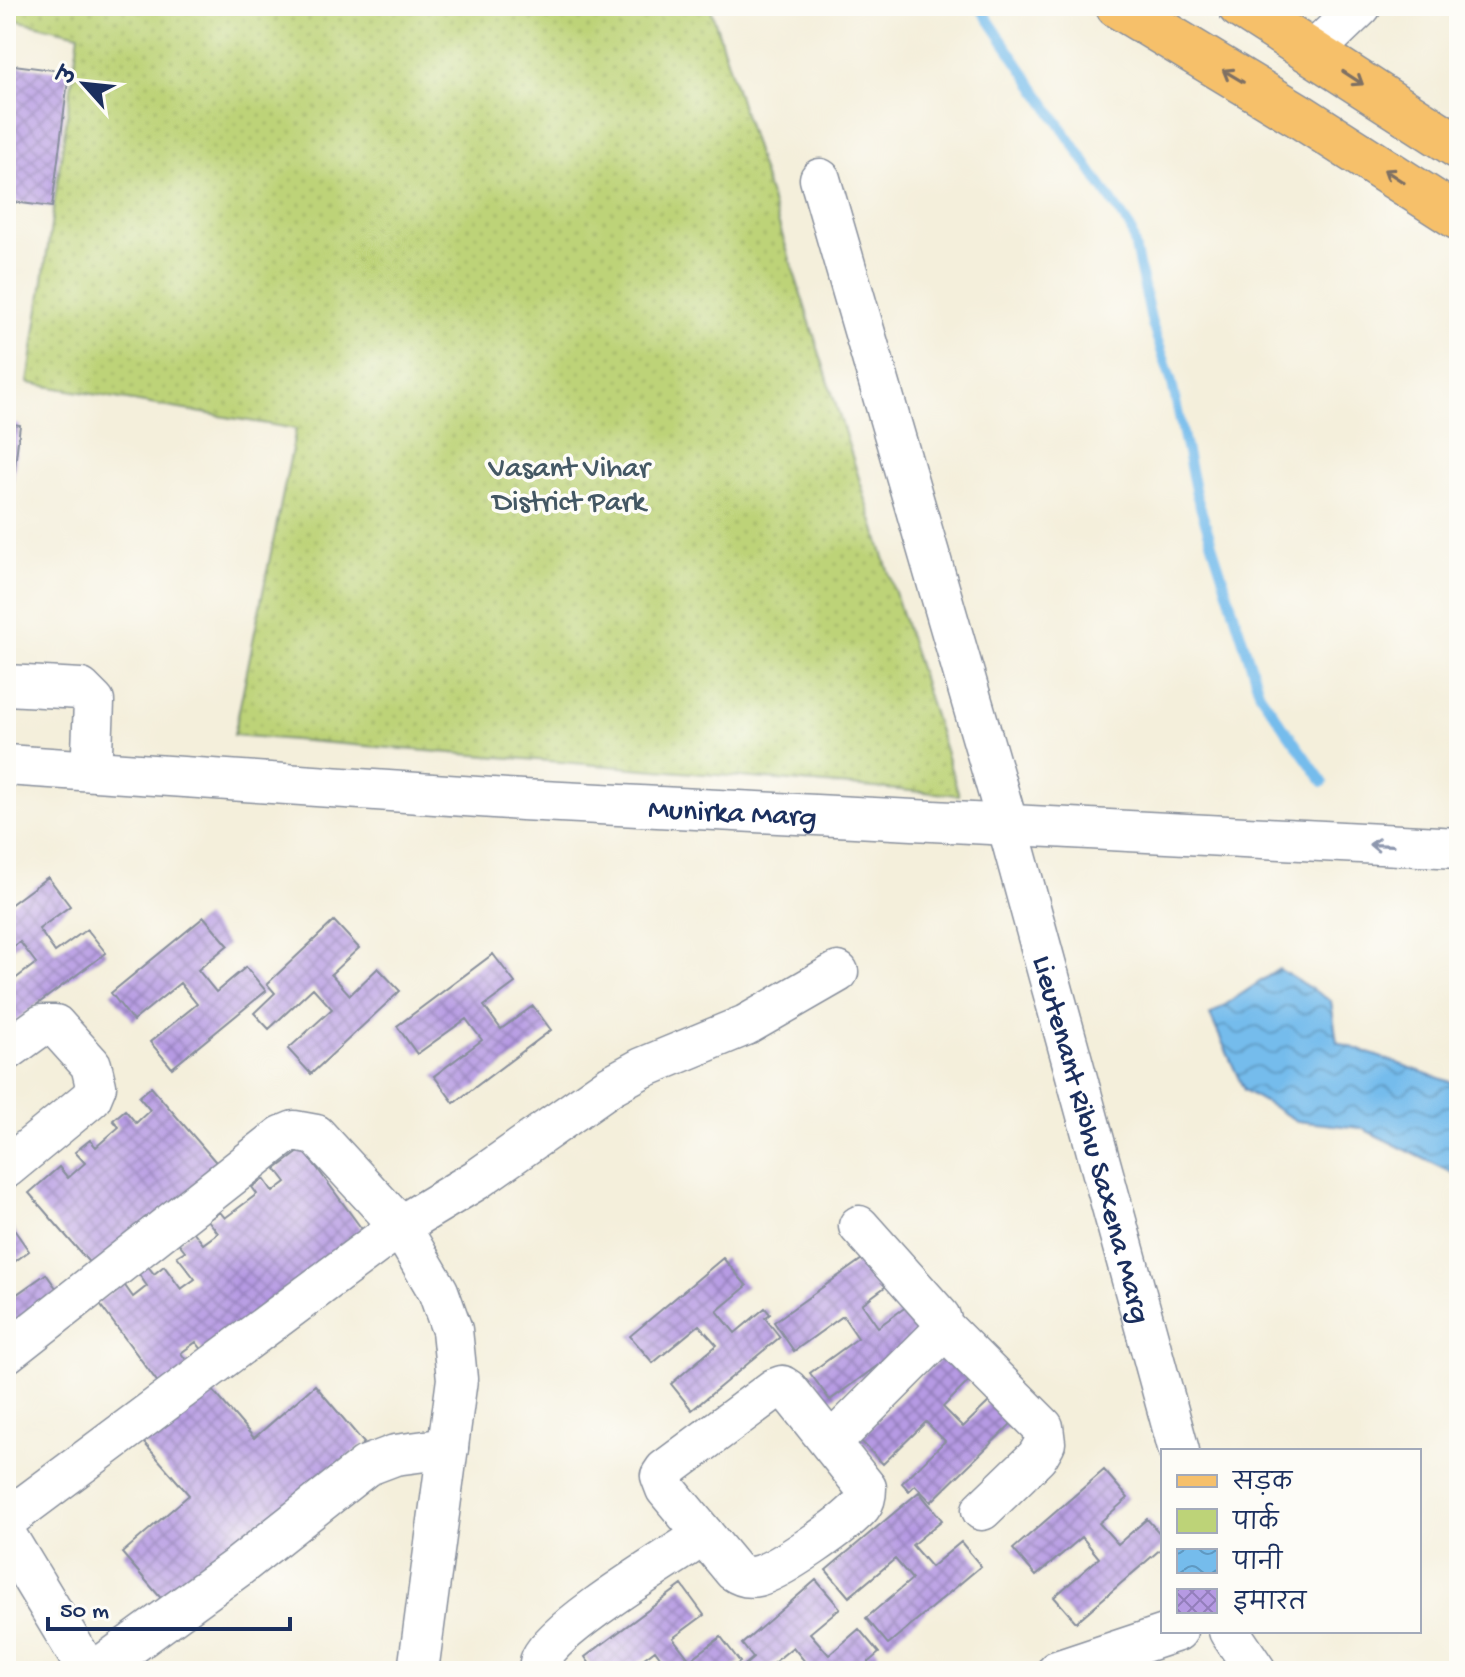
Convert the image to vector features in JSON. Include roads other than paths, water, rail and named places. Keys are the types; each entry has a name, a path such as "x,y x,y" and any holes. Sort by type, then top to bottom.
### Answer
{"main road":[{"path":"1118,6 1300,116 1459,218"},
{"path":"1240,6 1459,147"}],"street":[{"path":"1313,52 1361,6"},
{"name":"Lieutenant Ribhu Saxena Marg","path":"820,179 1004,816 1178,1449"},
{"path":"6,685 81,689 94,702 92,751"},
{"name":"Munirka Marg","path":"6,748 92,751 252,766 1459,848"},
{"name":"Munirka Marg","path":"6,765 453,796 1004,816 1287,813 1459,822"},
{"path":"6,1520 400,1226 476,1180 611,1085 642,1068 746,1025 838,972"},
{"path":"6,1051 42,1025 55,1025 91,1065 96,1086 91,1098 6,1168"},
{"path":"6,1353 282,1136 294,1131 316,1135 400,1226 438,1291 452,1330 457,1379 418,1671"},
{"path":"859,1226 940,1317 943,1327 1043,1427 1045,1443 1037,1457 982,1510"},
{"path":"831,1443 936,1338 943,1327"},
{"path":"782,1386 866,1488 862,1505 829,1533 765,1574 741,1576 704,1535 666,1489 661,1476 729,1421 782,1386"},
{"path":"95,1671 238,1567 366,1466 395,1455 448,1448"},
{"path":"6,1535 88,1671"},
{"path":"539,1671 540,1660 550,1646 575,1623 704,1535"},
{"path":"1057,1671 1171,1633"},
{"path":"1230,1633 1256,1671"}],"water":[{"path":"1279,969 1331,1001 1337,1042 1459,1085 1459,1179 1455,1174 1361,1128 1297,1121 1244,1090 1210,1015"}],"waterway":[{"path":"979,6 1131,229 1152,324 1171,379 1196,494 1260,694 1323,782"}],"park label":[{"name":"Vasant Vihar District Park","path":"569,483"}]}
